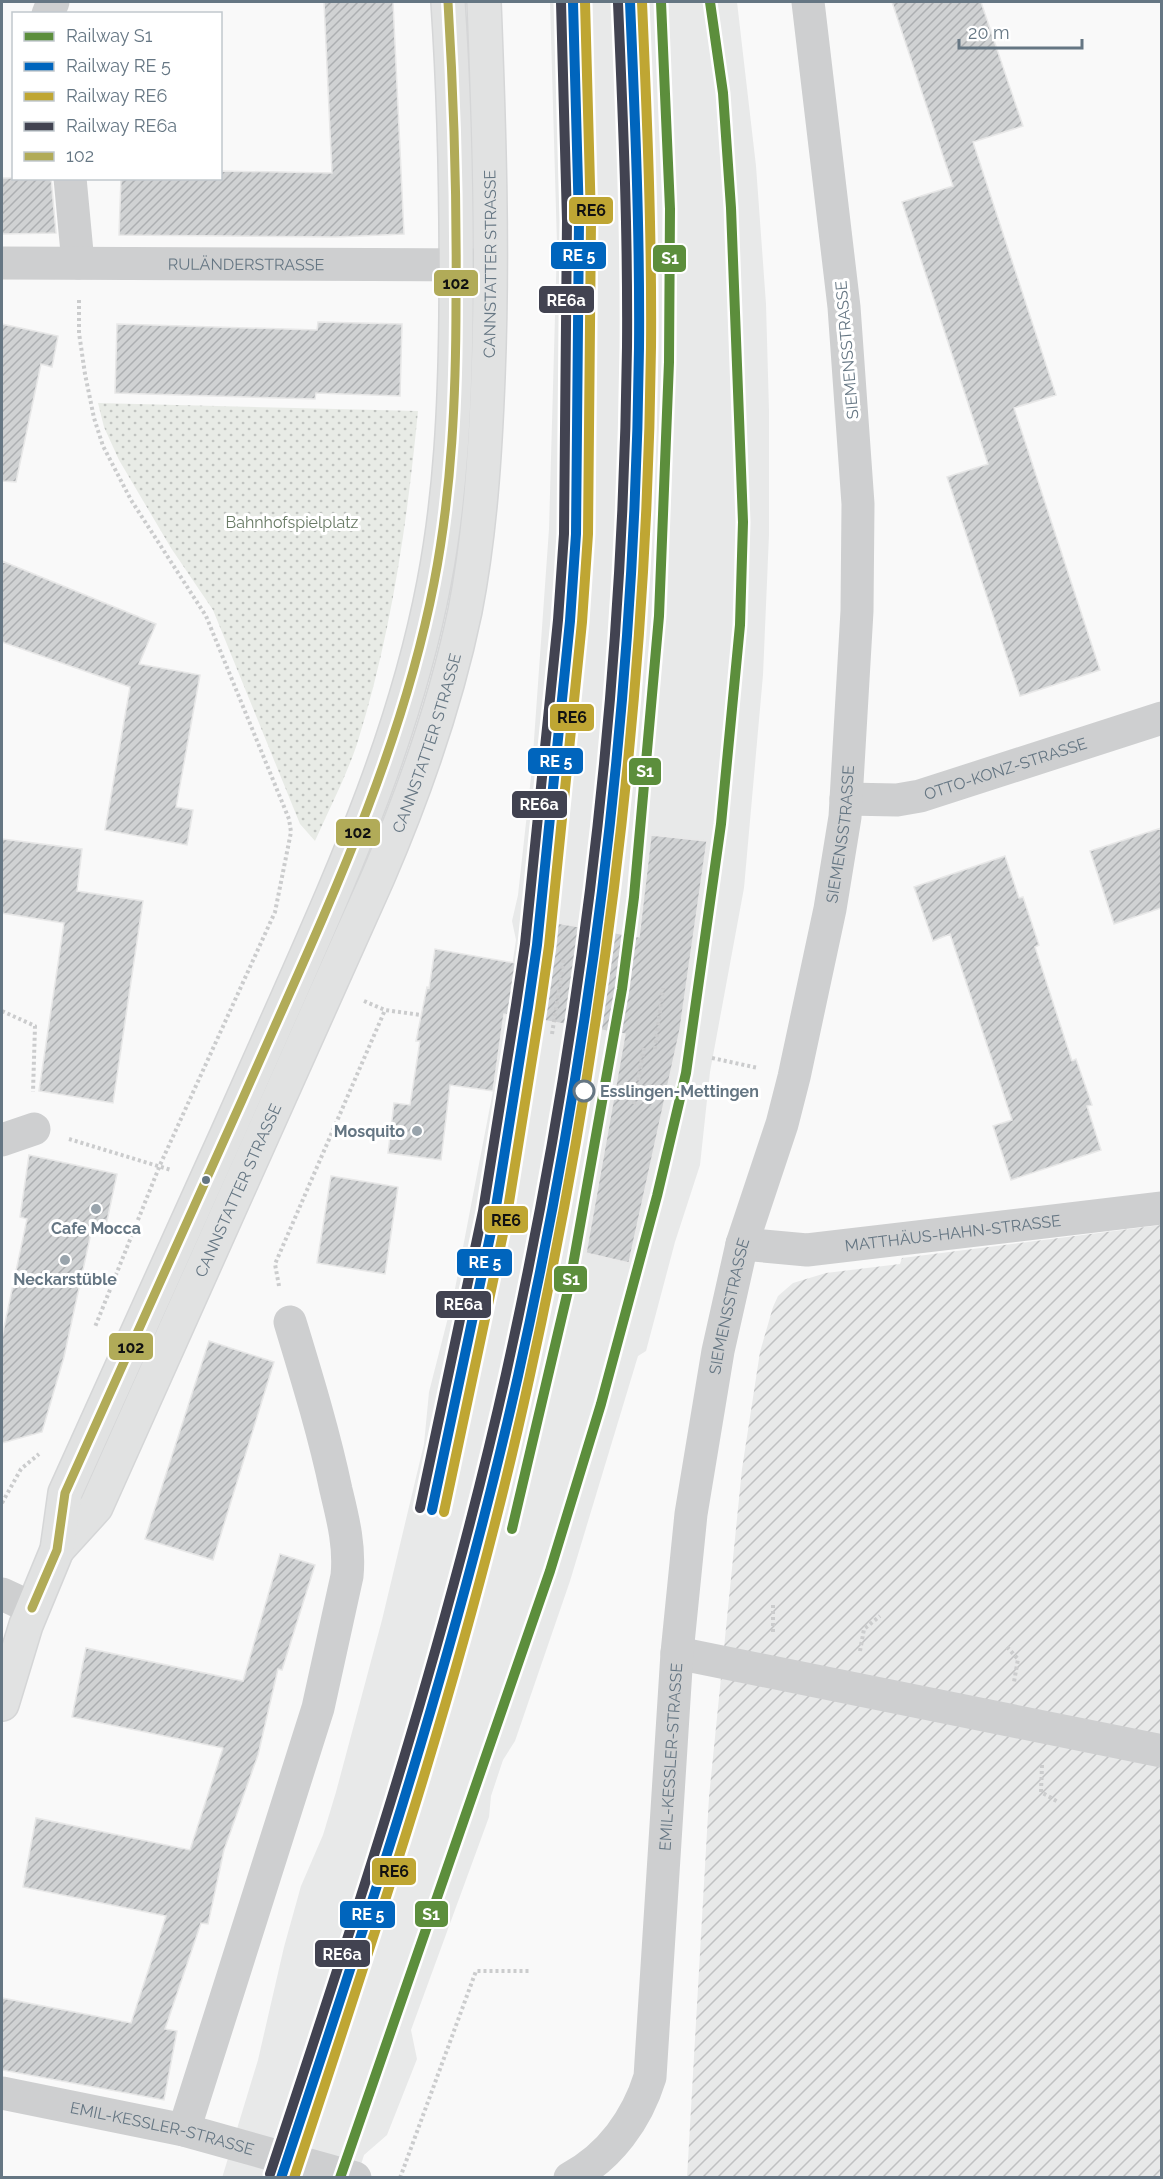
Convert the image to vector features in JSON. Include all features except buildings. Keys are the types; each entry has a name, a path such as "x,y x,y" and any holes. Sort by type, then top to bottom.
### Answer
{"main road":[{"name":"CANNSTATTER STRASSE","path":"2,1704 33,1608 57,1550 65,1493 300,971 365,819 401,718 434,585 446,507 453,416 456,266 448,2"},
{"name":"CANNSTATTER STRASSE","path":"57,1550 96,1507 378,877 432,734 463,619 478,528 486,446 492,265 484,2"}],"street":[{"name":"SIEMENSSTRASSE","path":"677,1653 682,1587 702,1438 742,1244 782,1124 807,1019 836,878 846,799 857,611 857,492 852,386 808,2"},
{"path":"70,180 78,263"},
{"name":"RULÄNDERSTRASSE","path":"2,263 492,265"},
{"name":"OTTO-KONZ-STRASSE","path":"846,799 897,800 920,796 1161,718"},
{"path":"2,1140 34,1129"},
{"name":"MATTHÄUS-HAHN-STRASSE","path":"742,1244 807,1250 1161,1208"},
{"path":"184,2130 318,1708 347,1576 345,1531 324,1432 290,1322"},
{"path":"2,1594 33,1608"},
{"name":"EMIL-KESSLER-STRASSE","path":"570,2178 593,2162 620,2136 639,2108 650,2078 677,1653 1161,1751"},
{"name":"EMIL-KESSLER-STRASSE","path":"2,2093 184,2130 355,2178"}],"path":[{"path":"78,263 79,333 98,433 131,500 206,616 281,799 291,832 275,912 160,1165 93,1331"},
{"path":"552,1034 564,957"},
{"path":"655,1048 663,988"},
{"path":"290,1322 274,1269 315,1172 385,1010 421,1015"},
{"path":"2,1011 31,1022 36,1030 32,1097 34,1129 160,1165"},
{"path":"634,1104 644,1047"},
{"path":"712,1058 755,1068"},
{"path":"2,1503 21,1469 44,1449"},
{"path":"400,2178 476,1971 530,1971"}],"shaded area":[{"path":"550,2 737,2 756,166 766,304 769,411 769,535 763,675 744,888 710,1072 700,1165 675,1242 646,1351 638,1356 570,1581 515,1741 503,1760 491,1796 489,1817 411,2030 417,2059 387,2135 364,2155 357,2177 222,2178 258,2060 284,1947 301,1886 323,1835 336,1792 382,1620 424,1444 429,1392 454,1294 493,1091 516,940 512,921 518,895 532,768 549,529 557,245"},
{"path":"1161,1225 1161,2177 687,2178 709,1797 742,1469 760,1352 778,1296 793,1283 826,1273 900,1264 902,1258"}],"green space":[{"name":"Bahnhofspielplatz","path":"98,403 418,411 403,538 379,662 353,756 315,841 300,824 213,610 171,548 119,460 104,427"}],"rail line":[{"name":"RE6a","path":"420,1508 483,1211 516,1005 525,944 558,620 564,534 567,221 561,2"},
{"name":"RE6","path":"444,1512 507,1215 540,1009 549,946 582,622 588,534 591,221 585,2"},
{"name":"RE6","path":"294,2178 423,1780 481,1578 530,1375 580,1121 617,864 641,606 648,477 651,347 649,174 642,2"},
{"name":"S1","path":"512,1529 570,1282 622,989 634,897 659,616 669,362 670,209 661,2"},
{"name":"S1","path":"340,2178 550,1571 601,1404 657,1196 686,1073 721,824 740,625 743,522 731,208 723,93 710,2"},
{"name":"RE6a","path":"270,2174 367,1877 456,1577 506,1374 533,1247 556,1120 593,864 607,735 617,606 624,476 627,347 625,175 618,3"}],"transit line":[{"name":"102","path":"32,1608 57,1550 65,1493 346,864 406,698 421,641 434,583 445,513 454,407 455,189 448,2"},
{"path":"432,1510 495,1213 528,1007 537,945 570,621 576,534 579,221 573,2"},
{"path":"281,2178 379,1880 468,1579 518,1376 545,1249 568,1121 605,865 619,736 629,607 636,477 639,348 637,175 630,2"}],"place":[{"name":"Esslingen-Mettingen","path":"584,1091"},
{"name":"Mosquito","path":"417,1131"},
{"name":"Cafe Mocca","path":"96,1209"},
{"name":"Neckarstüble","path":"65,1260"}]}
